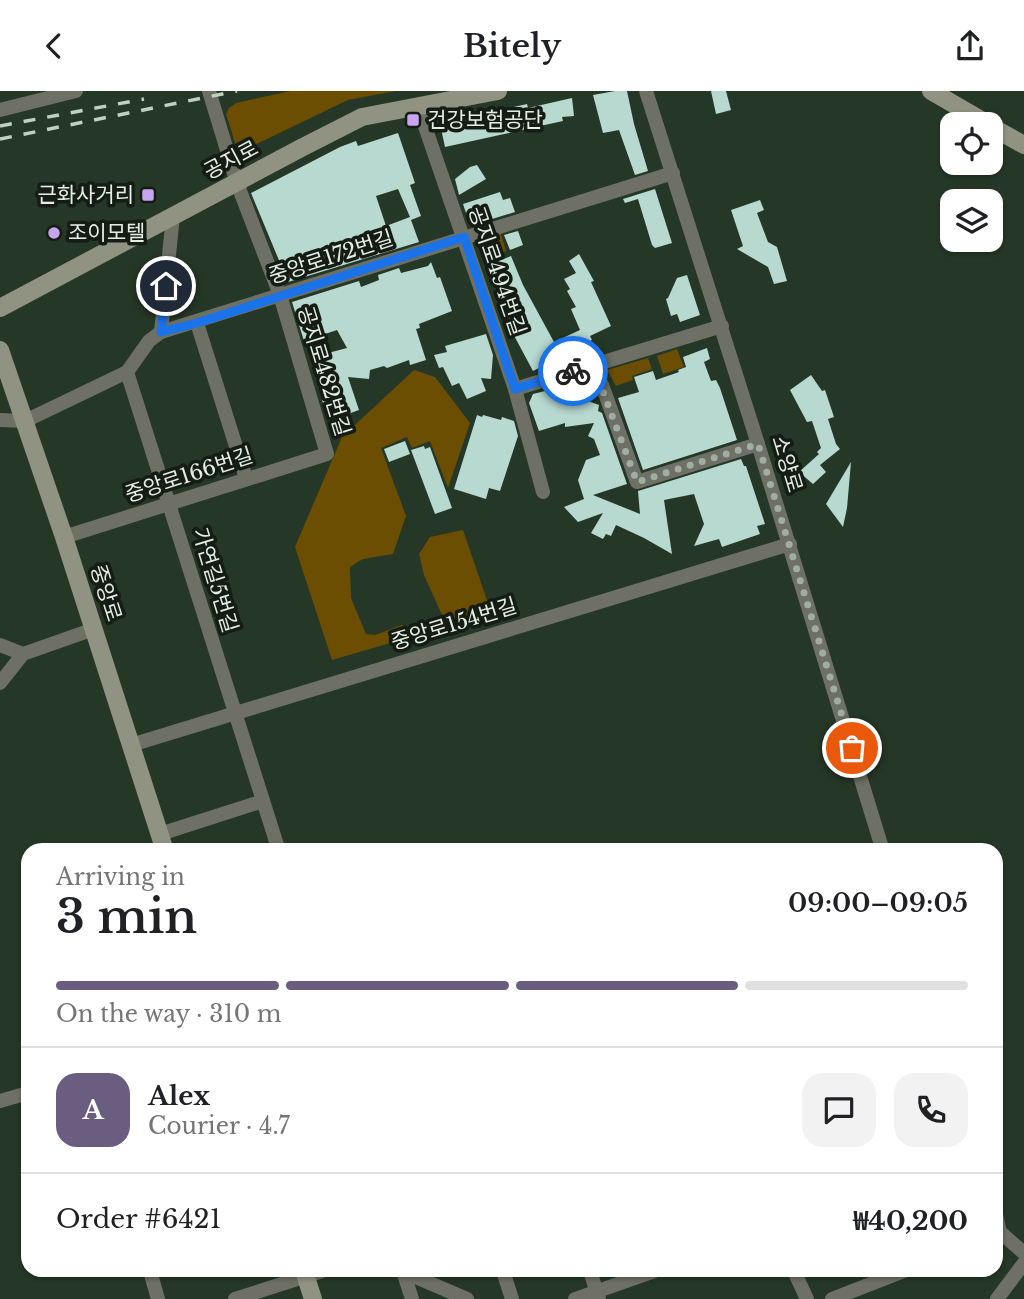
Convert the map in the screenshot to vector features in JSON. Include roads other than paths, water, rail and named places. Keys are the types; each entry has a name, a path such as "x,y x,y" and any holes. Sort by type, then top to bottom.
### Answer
{"street":[{"path":"0,110 76,91"},
{"name":"공지로482번길","path":"209,91 237,183 280,295 327,454"},
{"name":"공지로","path":"0,308 362,117 498,91"},
{"name":"소양로","path":"646,91 790,544 881,843"},
{"path":"931,91 967,112"},
{"name":"공지로494번길","path":"418,106 515,389 543,492"},
{"path":"1003,133 1024,145"},
{"name":"중앙로172번길","path":"161,332 673,173"},
{"path":"0,420 25,421 127,373 149,341 161,332 173,216"},
{"path":"197,323 246,478"},
{"path":"515,389 722,327"},
{"name":"중앙로","path":"0,350 163,842"},
{"path":"593,365 637,482 758,444"},
{"name":"가연길5번길","path":"127,373 276,843"},
{"name":"중앙로166번길","path":"64,537 327,454"},
{"name":"중앙로154번길","path":"131,745 790,544"},
{"path":"0,683 23,655 94,629"},
{"path":"0,645 23,655"},
{"path":"163,842 263,801"},
{"path":"0,1101 21,1095"},
{"path":"1003,1237 1024,1253"},
{"path":"997,1299 1024,1263"},
{"path":"152,1277 158,1299"},
{"path":"235,1299 297,1277"},
{"path":"311,1277 313,1299"},
{"path":"406,1277 412,1299"},
{"path":"418,1277 467,1299"},
{"path":"505,1277 512,1299"},
{"path":"592,1277 598,1295"},
{"path":"575,1299 598,1295 641,1277"},
{"path":"797,1277 807,1299"},
{"path":"832,1299 889,1277"}],"railway":[{"path":"0,139 237,91"},
{"path":"0,126 144,99"}],"place":[{"name":"건강보험공단","path":"413,120"},
{"name":"근화사거리","path":"148,195"},
{"name":"조이모텔","path":"54,233"}]}
